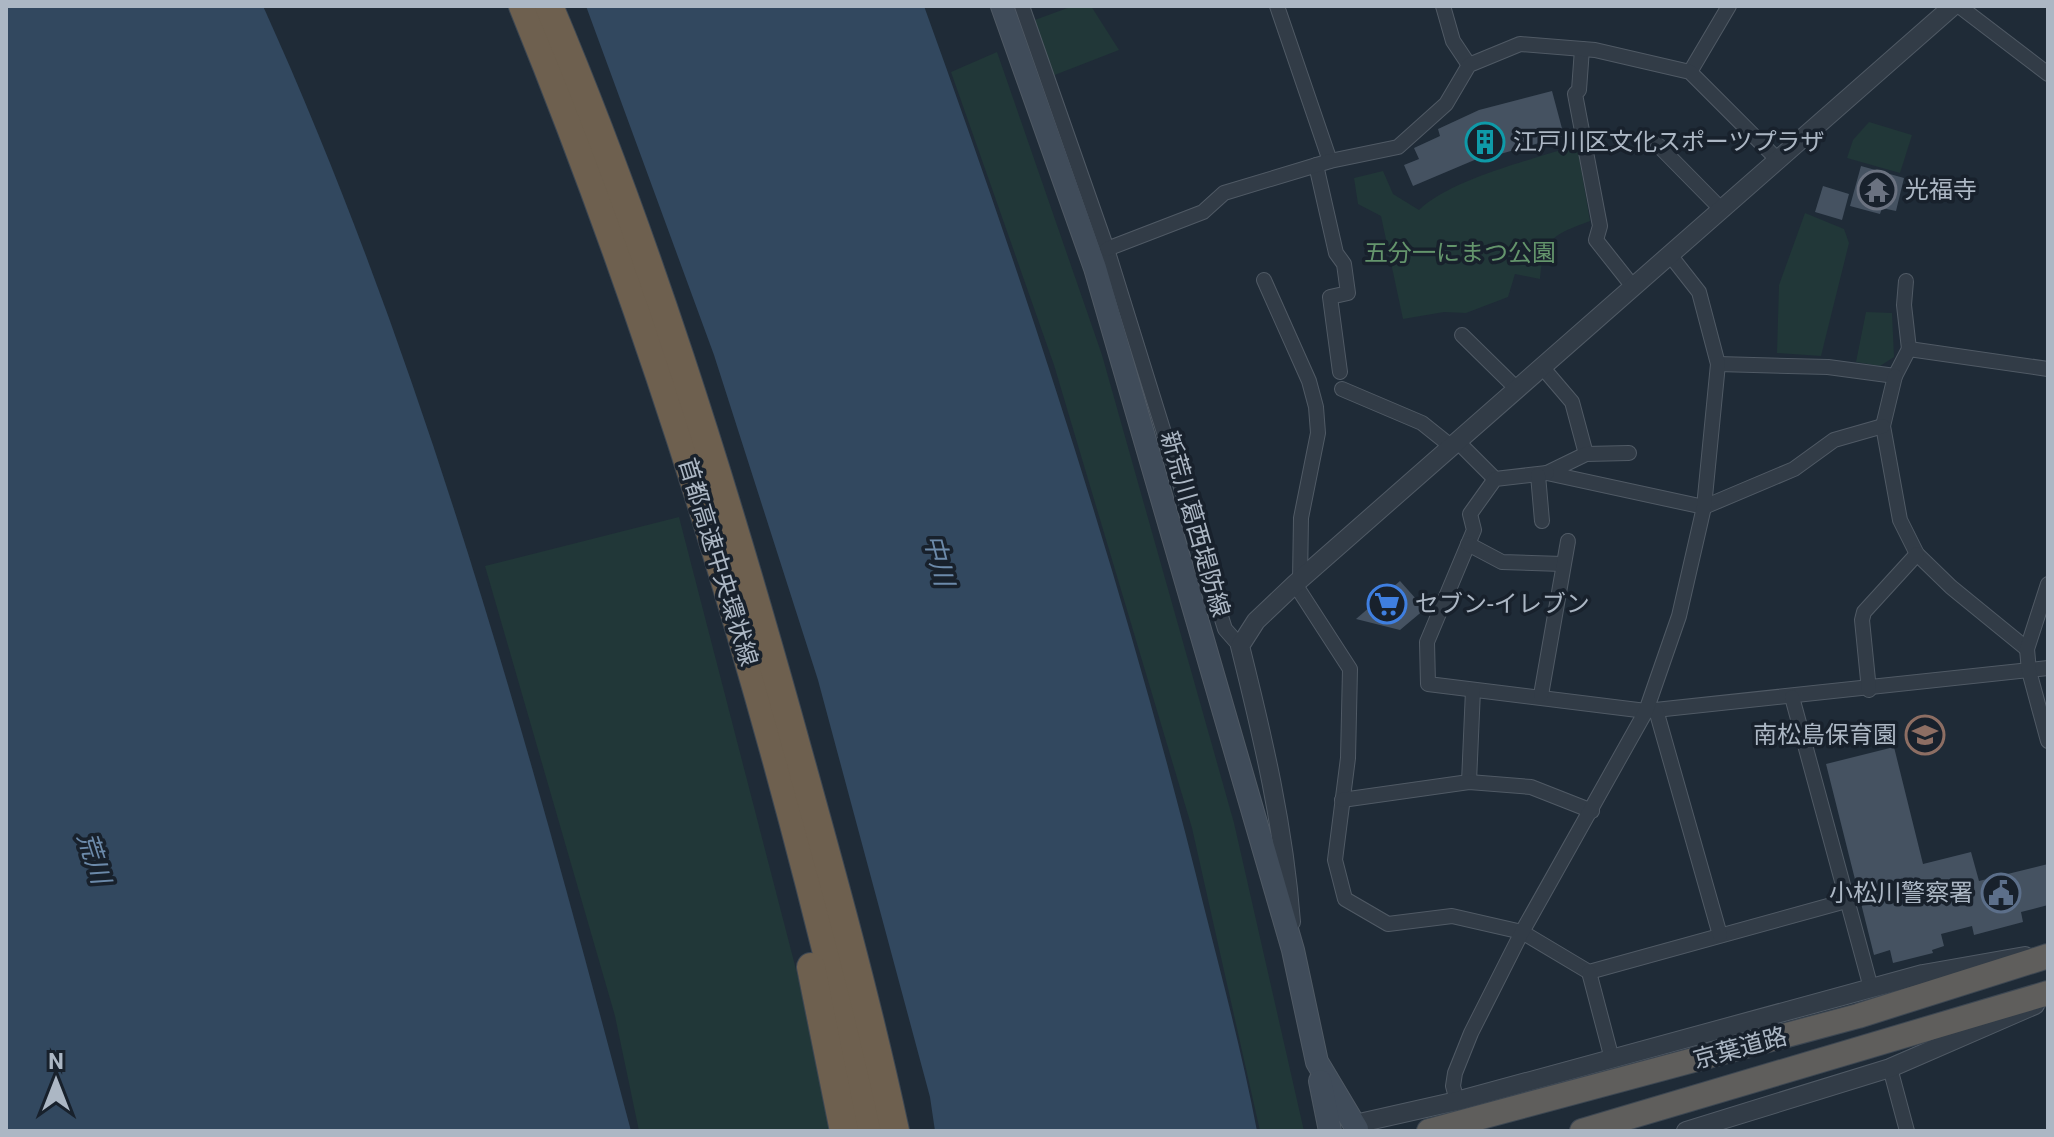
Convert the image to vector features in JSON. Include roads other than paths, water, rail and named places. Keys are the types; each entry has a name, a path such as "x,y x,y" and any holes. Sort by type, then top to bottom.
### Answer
{"highway":[{"name":"首都高速中央環状線","path":"523,6 623,271 705,510 801,852 869,1131"},
{"name":"首都高速中央環状線","path":"549,6 606,153 726,498 829,865 895,1123"},
{"path":"801,852 807,949 844,1131"},
{"name":"京葉道路","path":"1429,1131 1858,1016 2048,955"},
{"name":"京葉道路","path":"1582,1131 2048,995"}],"main road":[{"name":"新荒川葛西堤防線","path":"1002,6 1095,268 1293,950 1330,1131"},
{"name":"新荒川葛西堤防線","path":"1317,1062 1356,1127"}],"street":[{"path":"1022,6 1107,249 1225,629 1240,646 1276,797 1286,857 1293,950"},
{"path":"1277,6 1323,163 1336,253 1344,264 1348,293 1330,297 1340,372"},
{"path":"1443,6 1453,41 1469,65"},
{"path":"1690,72 1729,6"},
{"path":"1240,646 1256,621 1298,582 1956,6 2048,74"},
{"path":"1107,249 1203,212 1224,193 1323,163 1398,147 1446,104 1469,65 1520,44 1582,49 1690,72 1779,161"},
{"path":"1582,49 1579,90 1575,94 1600,226 1596,240 1634,288"},
{"path":"1658,145 1722,210"},
{"path":"1457,1101 1453,1086 1465,1046 1522,932 1651,710 1679,616 1704,507 1718,364 1699,292 1670,255"},
{"path":"1264,280 1309,381 1316,407 1318,433 1301,518 1298,582 1350,669 1348,758 1335,860 1345,899 1388,924 1452,916 1522,932 1589,972 1612,1059"},
{"path":"1906,281 1904,305 1909,349 1895,376 1883,426 1900,520 1917,554 1951,587 2027,649"},
{"path":"1462,335 1518,390"},
{"path":"1909,349 2048,369"},
{"path":"1718,364 1828,367 1895,376"},
{"path":"1543,368 1572,402 1586,454"},
{"path":"1342,389 1422,423 1455,444 1495,479 1543,474 1704,507 1794,469 1834,440 1883,426"},
{"path":"1543,474 1586,454 1629,453"},
{"path":"1542,521 1543,474"},
{"path":"1495,479 1470,514 1474,530 1427,642 1428,684 1651,710 1869,690 2048,668"},
{"path":"1541,695 1568,541"},
{"path":"1468,544 1502,562 1563,564"},
{"path":"1869,690 1864,612 1917,554"},
{"path":"2048,584 2027,649 2029,671 2048,741"},
{"path":"1469,782 1473,690"},
{"path":"1792,697 1871,988"},
{"path":"1651,710 1720,935"},
{"path":"1342,800 1469,782 1531,787 1592,811"},
{"path":"1589,972 1846,901"},
{"path":"1356,1127 1959,965 2048,955"},
{"path":"1686,1131 1890,1068 1986,1029 2048,995"},
{"path":"1890,1068 1907,1131"}],"water":[{"name":"荒川","path":"6,6 263,6 375,280 424,420 513,703 631,1131 6,1131"},
{"name":"中川","path":"586,6 924,6 1040,341 1111,566 1175,793 1257,1131 935,1131 930,1097 818,680 714,355"}],"place":[{"name":"江戸川区文化スポーツプラザ","path":"1485,142"},
{"name":"光福寺","path":"1877,190"},
{"name":"セブン-イレブン","path":"1387,604"},
{"name":"南松島保育園","path":"1925,735"},
{"name":"小松川警察署","path":"2001,893"}],"park label":[{"name":"五分一にまつ公園","path":"1460,253"}]}
